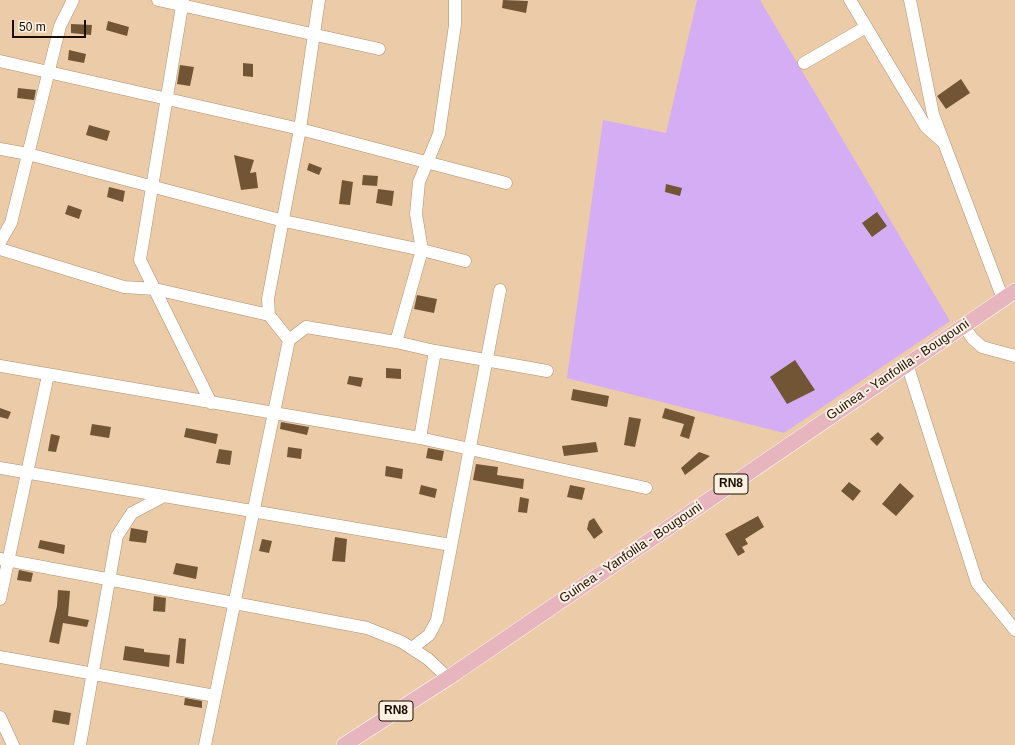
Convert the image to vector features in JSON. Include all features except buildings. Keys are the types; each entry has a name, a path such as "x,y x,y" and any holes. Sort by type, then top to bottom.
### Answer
{"main road":[{"name":"Guinea - Yanfolila - Bougouni","path":"344,745 448,678 1009,295"}],"street":[{"path":"0,242 11,223 60,26 73,0"},
{"path":"158,0 183,3 314,36 379,49"},
{"path":"289,340 269,315 268,299 284,221 300,129 319,0"},
{"path":"396,342 422,250 416,214 419,182 439,134 455,25 455,0"},
{"path":"850,0 926,127 944,142"},
{"path":"910,0 933,114 1009,295"},
{"path":"183,3 140,260 211,402"},
{"path":"804,63 866,27"},
{"path":"0,61 300,129 506,183"},
{"path":"0,149 28,154 284,221 422,250 465,261"},
{"path":"0,249 124,287 155,289 269,315"},
{"path":"412,648 429,635 437,620 500,290"},
{"path":"964,326 972,338 982,347 1015,356"},
{"path":"205,745 289,340 306,327 396,342 434,351 547,371"},
{"path":"420,438 434,351"},
{"path":"907,364 977,583 1015,630"},
{"path":"0,366 420,438 646,488"},
{"path":"0,599 4,560 27,472 48,375"},
{"path":"0,468 451,545"},
{"path":"80,745 117,536 132,513 164,496"},
{"path":"4,560 367,628 402,642 412,648 428,659 448,678"},
{"path":"0,657 215,696"},
{"path":"0,717 13,745"}],"shaded area":[{"path":"697,0 760,0 950,321 784,433 567,378 603,120 666,133"}]}
